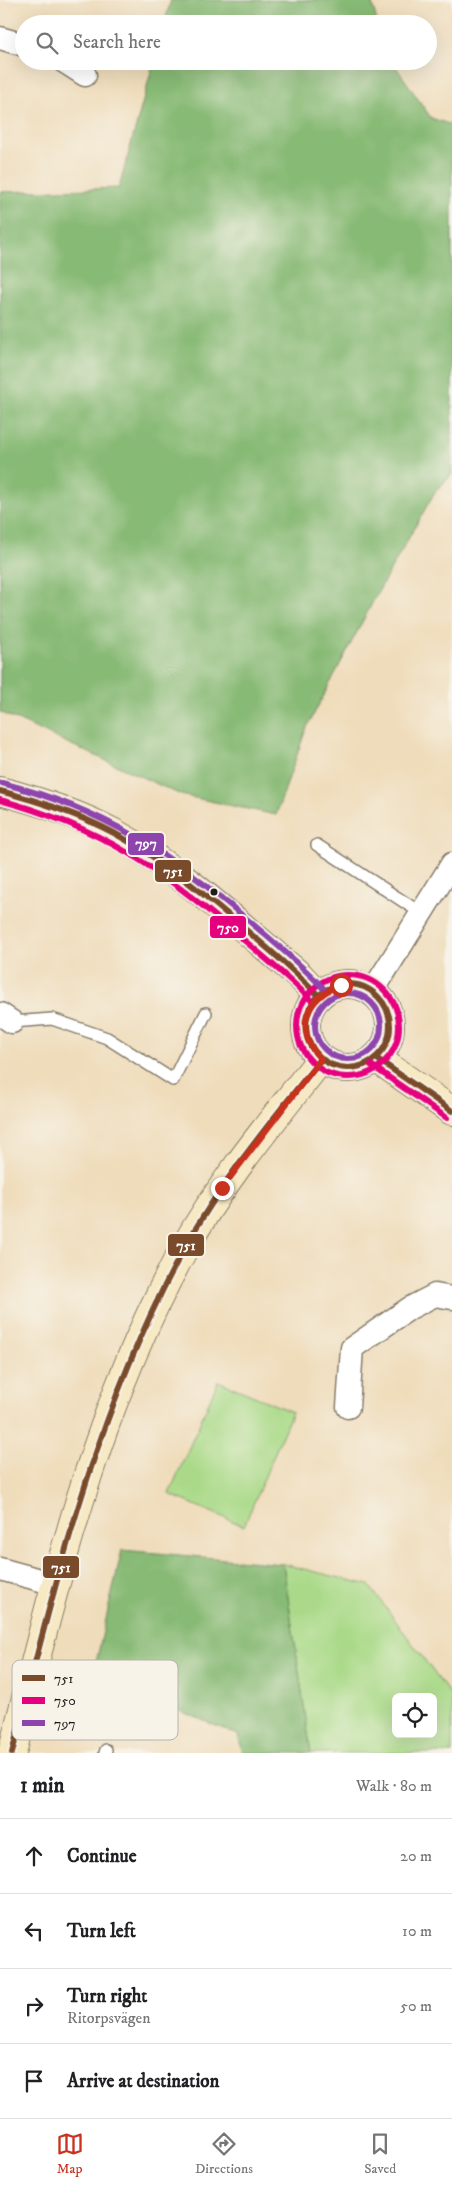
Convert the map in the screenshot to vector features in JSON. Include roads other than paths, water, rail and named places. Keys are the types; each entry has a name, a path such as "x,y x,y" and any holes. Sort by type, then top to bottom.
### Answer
{"street":[{"path":"0,38 15,42"},
{"path":"77,70 85,75"},
{"path":"0,791 41,802 113,833 168,867 300,976 319,996"},
{"path":"372,992 452,864"},
{"path":"341,985 357,985 372,992 384,1005 389,1019 388,1038 376,1058 368,1063 349,1068 339,1068 321,1059 310,1046 305,1028 309,1009 319,996 341,985"},
{"path":"376,1058 452,1111"},
{"path":"36,1660 55,1584 106,1419 130,1356 185,1247 222,1188 321,1059"},
{"path":"348,1407 352,1348 410,1308 435,1295 452,1298"},
{"path":"0,1569 55,1584"},
{"path":"12,1753 15,1740"}],"lane":[{"path":"317,845 421,913"},
{"path":"6,1018 52,1019 107,1038 173,1080 206,1014"}]}
